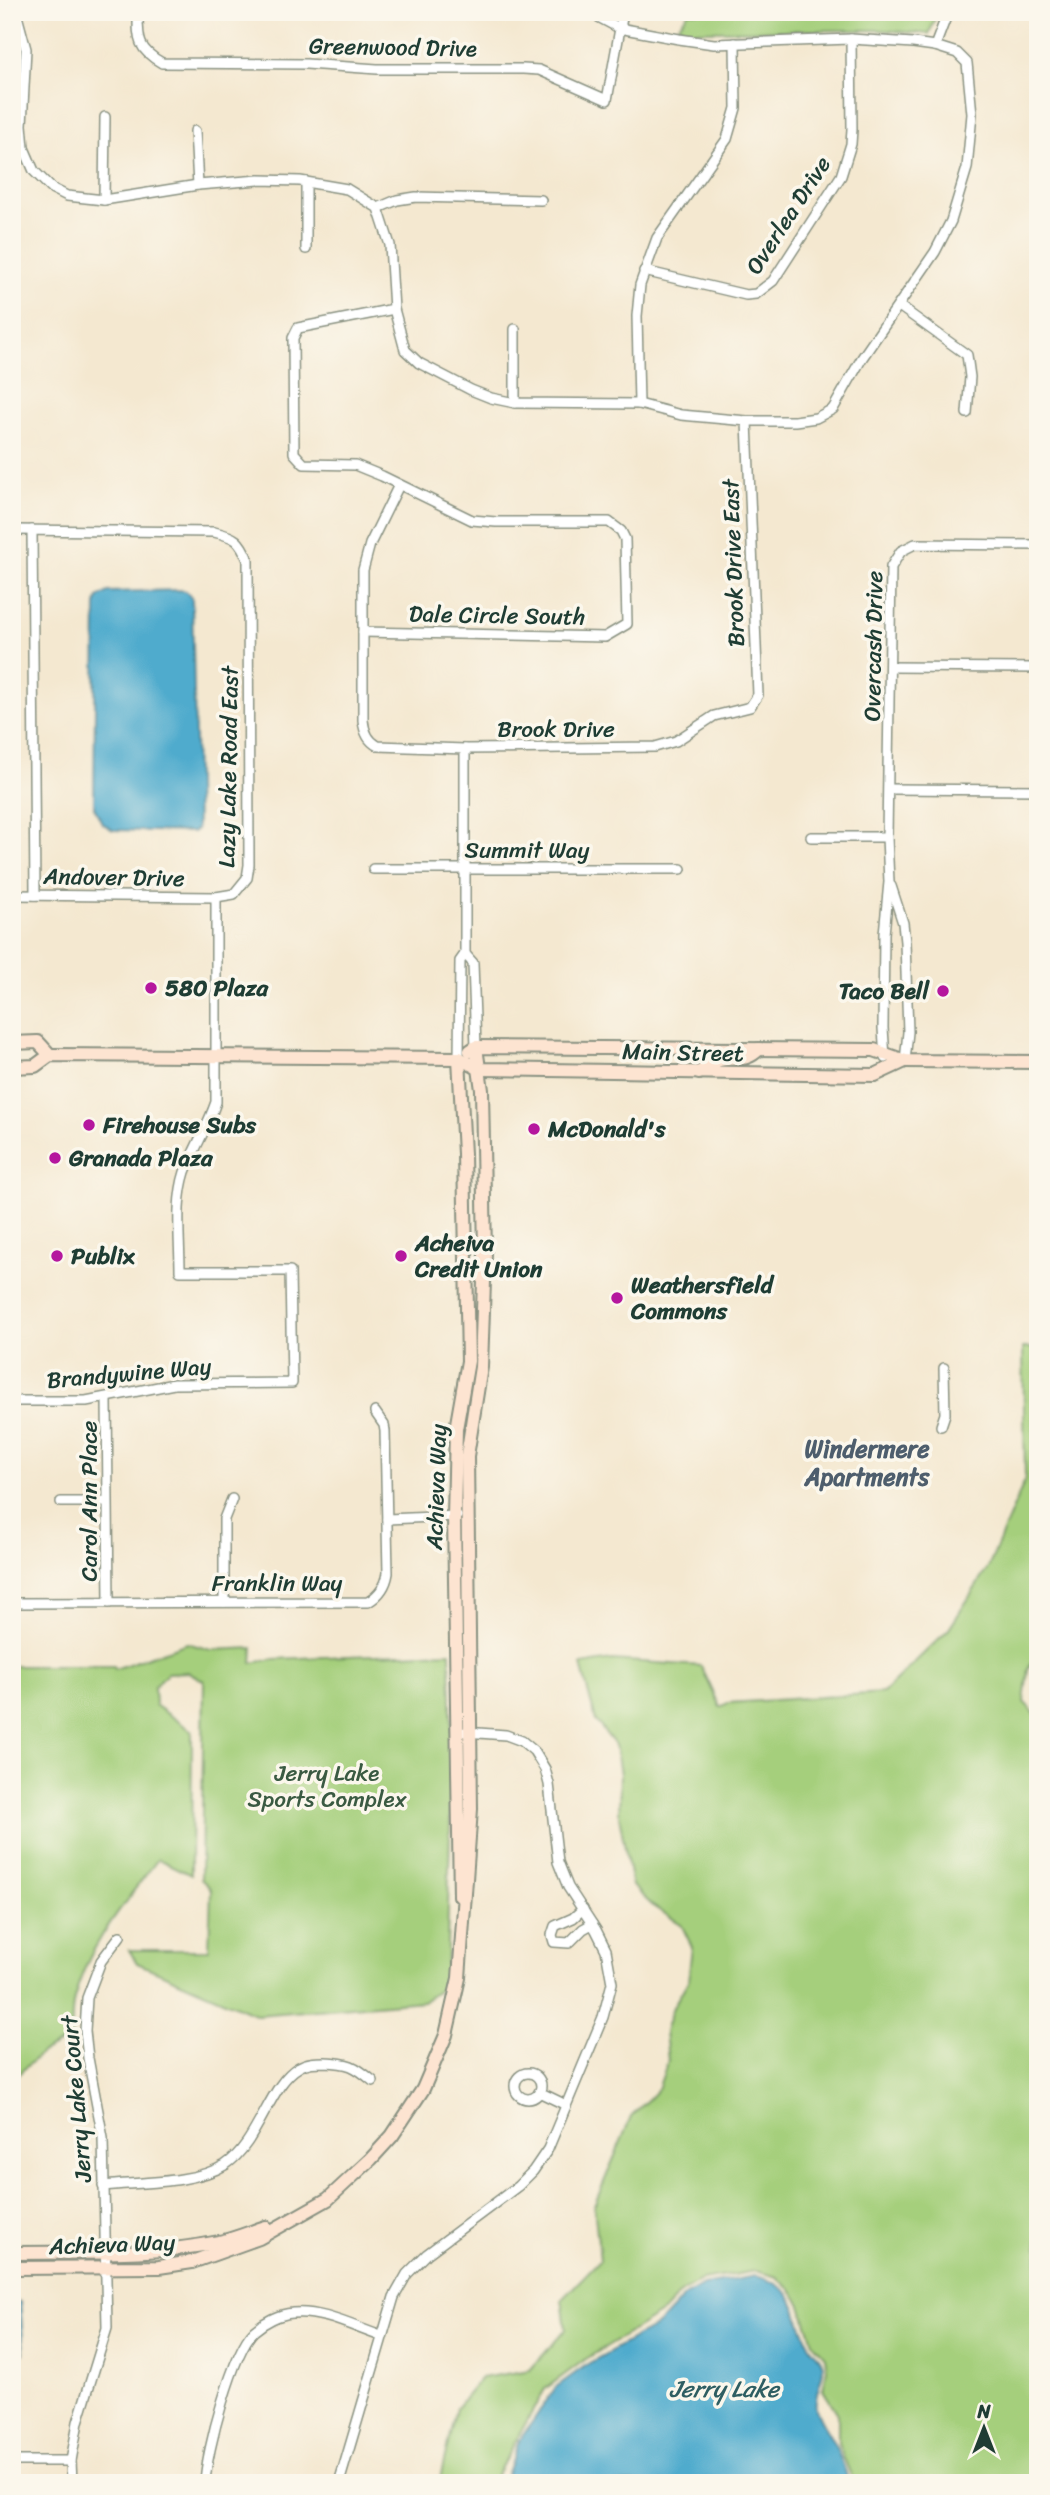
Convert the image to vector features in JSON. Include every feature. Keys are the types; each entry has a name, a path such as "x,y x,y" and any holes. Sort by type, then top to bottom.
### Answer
{"street":[{"path":"16,12 26,49 22,125 24,148 34,171 51,188 67,196 104,200 198,185 259,180 306,182 347,189 378,208 390,245 394,309 405,350 419,363 491,398 515,403 639,404 681,415 747,421 795,421 816,418 832,410 862,358 935,252 951,221 967,168 972,114 967,63 957,53 936,46 851,39 714,44 691,41 619,28 589,12"},
{"name":"Greenwood Drive","path":"138,12 138,40 147,55 162,63 306,64 377,69 523,68 539,70 607,100 619,28"},
{"path":"619,28 623,12"},
{"path":"936,46 948,12"},
{"name":"Overlea Drive","path":"644,271 746,295 756,294 773,281 829,195 845,165 852,129 851,39"},
{"path":"639,404 637,316 644,271 657,238 727,139 736,108 735,43"},
{"path":"104,200 105,117"},
{"path":"195,131 198,185"},
{"path":"306,182 306,249"},
{"path":"378,208 397,200 416,197 541,200"},
{"path":"899,306 967,355 970,377 967,412"},
{"path":"363,632 363,570 366,557 399,485 355,465 303,464 294,453 293,338 298,328 394,309"},
{"path":"515,403 516,329"},
{"name":"Brook Drive East","path":"747,421 758,692 755,702"},
{"name":"Dale Circle South","path":"363,632 605,637 627,624 625,539 621,531 609,522 472,520 399,485"},
{"path":"12,530 32,530 35,895"},
{"name":"Lazy Lake Road East","path":"32,530 214,532 229,535 241,543 248,560 249,865 242,888 234,894 216,897 216,1102 185,1174 180,1198 180,1271 290,1271 292,1383"},
{"name":"Overcash Drive","path":"886,1070 884,934 889,882 887,837 892,563 901,551 921,544 1038,545"},
{"name":"Brook Drive","path":"363,632 363,720 366,734 372,744 378,746 465,749 655,747 676,741 714,716 746,709 755,702"},
{"path":"891,667 1038,668"},
{"path":"459,1058 460,961 465,954 465,749"},
{"path":"889,789 1038,790"},
{"path":"811,837 887,837"},
{"name":"Summit Way","path":"373,869 681,869"},
{"name":"Overcash Drive","path":"889,882 903,923 905,942 908,1032 905,1060"},
{"name":"Andover Drive","path":"12,895 216,897"},
{"path":"459,1058 476,1047 473,963 465,954"},
{"name":"Main Street","path":"12,1043 37,1042 50,1055"},
{"name":"Main Street","path":"476,1047 874,1050 905,1060 1038,1062"},
{"name":"Achieva Way","path":"12,2268 159,2267 191,2262 259,2238 328,2199 351,2179 392,2136 423,2089 439,2055 453,2010 459,1978 470,1836 467,1456 481,1367 485,1253 480,1069 476,1047"},
{"path":"699,1073 712,1063 722,1059 751,1057 759,1049"},
{"name":"Main Street","path":"12,1066 35,1066 50,1055 459,1058 480,1069 875,1075 905,1060"},
{"name":"Achieva Way","path":"459,1058 464,1142 468,1361 456,1429 454,1517 459,1891 463,1918"},
{"path":"941,1426 945,1415 944,1368"},
{"name":"Brandywine Way","path":"12,1401 86,1401 174,1384 292,1383"},
{"name":"Carol Ann Place","path":"107,1398 108,1603"},
{"name":"Franklin Way","path":"12,1603 368,1602 380,1592 387,1581 386,1431 375,1412"},
{"path":"224,1602 223,1519 232,1499"},
{"path":"61,1502 107,1503"},
{"path":"387,1519 469,1514"},
{"path":"339,2483 394,2297 407,2274 427,2254 518,2186 533,2171 548,2149 603,2017 612,1983 606,1950 568,1887 558,1862 549,1784 545,1769 534,1751 522,1741 506,1735 457,1732"},
{"path":"583,1909 573,1918 555,1926 551,1935 554,1942 569,1943 592,1924"},
{"name":"Jerry Lake Court","path":"72,2483 71,2461 78,2422 107,2328 103,2138 88,2058 85,2031 87,1998 101,1961 120,1936"},
{"path":"103,2186 189,2178 211,2172 226,2164 250,2140 288,2076 305,2064 320,2062 355,2065 373,2081"},
{"path":"539,2092 566,2105"},
{"name":"Achieva Way","path":"12,2253 188,2248 211,2244 289,2220"},
{"path":"205,2483 209,2447 239,2351 253,2332 273,2318 293,2313 319,2316 381,2336"},
{"path":"12,2461 71,2461"}],"green space":[{"path":"689,12 938,12 929,34 881,30 688,31 678,26"},
{"path":"1023,1348 1038,1348 1038,1653 1028,1669 1024,1702 1038,1717 1038,2483 854,2483 838,2444 838,2414 823,2390 827,2369 825,2357 813,2342 800,2303 791,2290 777,2277 756,2271 702,2280 682,2292 663,2312 586,2359 545,2389 492,2483 439,2483 456,2408 481,2378 530,2370 566,2329 562,2299 600,2260 594,2206 631,2117 658,2089 668,2061 665,2031 673,2007 688,1981 692,1947 681,1924 654,1907 632,1886 619,1816 620,1774 615,1745 596,1721 581,1665 612,1660 701,1666 720,1707 728,1703 883,1693 949,1629 989,1566 1025,1480"},
{"name":"Jerry Lake Sports Complex","path":"187,1643 211,1650 253,1648 252,1663 273,1659 450,1652 452,1752 446,1986 423,2001 257,2015 137,1963 129,1950 209,1950 211,1889 201,1879 204,1681 188,1672 167,1673 154,1687 155,1705 192,1731 191,1875 158,1859 109,1925 88,1960 74,1999 71,2038 41,2053 12,2080 12,1666 114,1666 115,1669"}],"water":[{"path":"186,591 192,599 197,829 193,832 113,830 102,823 94,807 96,605 98,598 108,592"},
{"name":"Jerry Lake","path":"756,2276 781,2287 788,2294 809,2344 822,2363 816,2409 838,2452 849,2483 503,2483 519,2441 556,2387 589,2363 658,2325 685,2296 703,2285"},
{"path":"12,2302 20,2302 24,2353 12,2362"}],"place":[{"name":"580 Plaza","path":"151,988"},
{"name":"Taco Bell","path":"943,991"},
{"name":"Firehouse Subs","path":"89,1125"},
{"name":"McDonald's","path":"534,1129"},
{"name":"Granada Plaza","path":"55,1158"},
{"name":"Publix","path":"57,1256"},
{"name":"Acheiva Credit Union","path":"401,1256"},
{"name":"Weathersfield Commons","path":"617,1298"}],"district":[{"name":"Windermere Apartments","path":"867,1463"}]}
